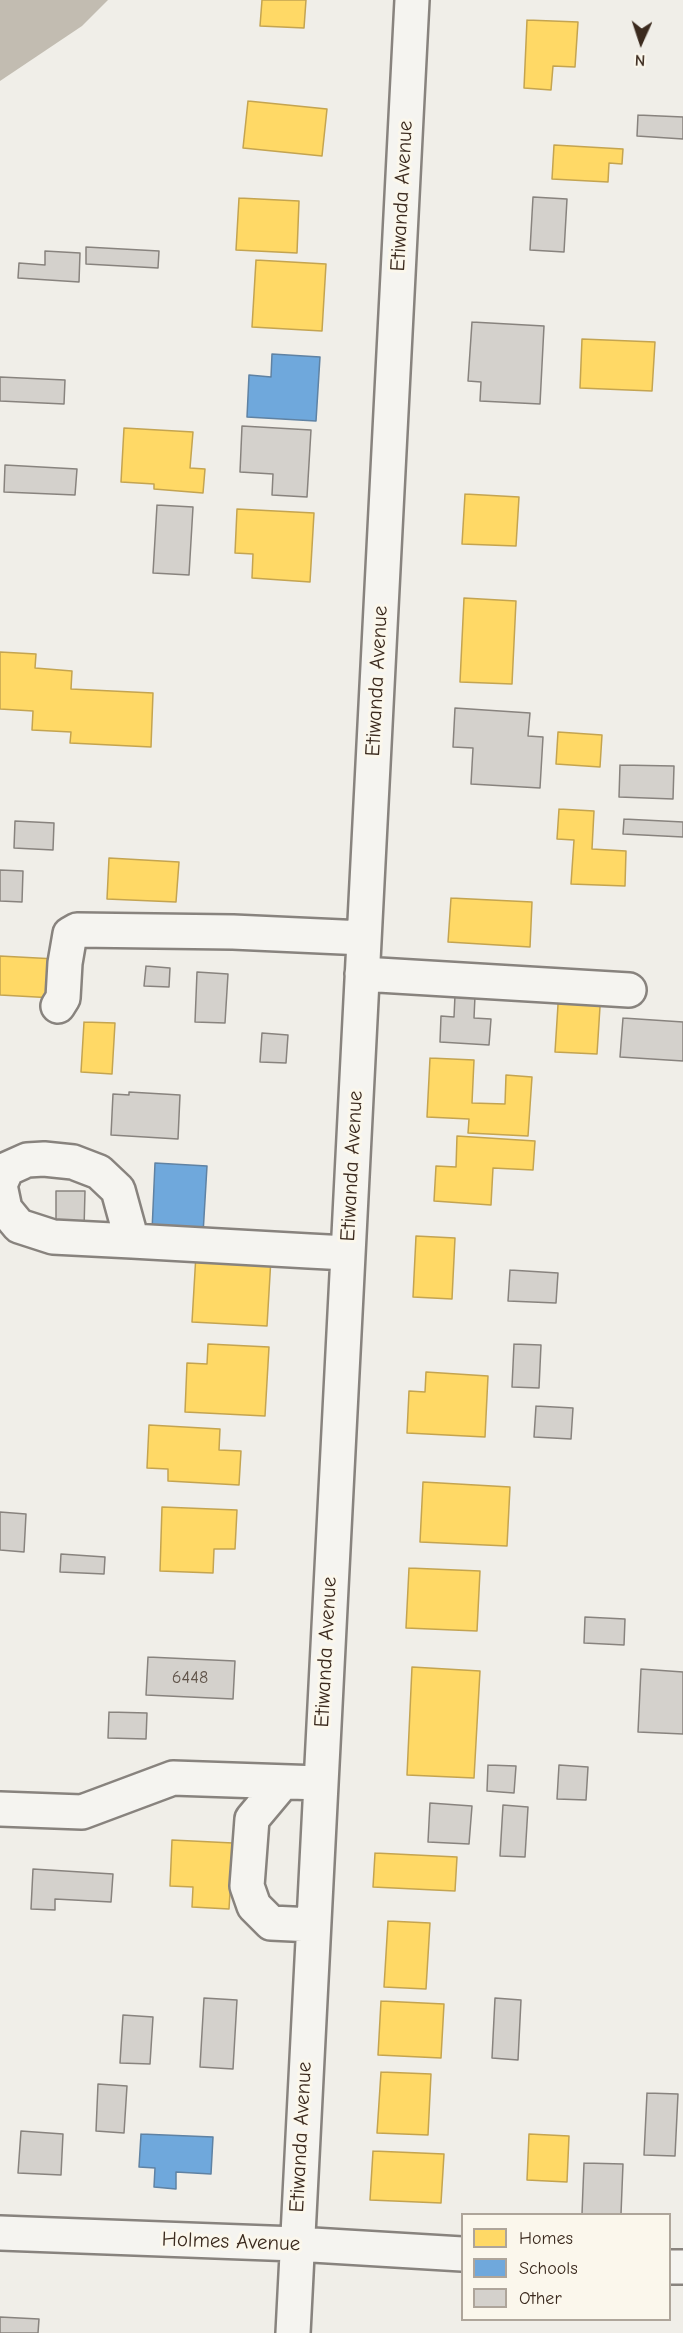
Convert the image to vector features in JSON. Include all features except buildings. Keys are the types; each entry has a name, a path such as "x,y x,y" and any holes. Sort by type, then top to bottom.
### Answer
{"street":[{"name":"Etiwanda Avenue","path":"293,2333 412,0"},
{"path":"58,1006 63,998 65,963 70,934 77,930 244,932 364,938"},
{"path":"362,974 629,990"},
{"path":"132,1241 347,1252"},
{"path":"0,1809 82,1812 173,1778 320,1783"},
{"path":"283,1782 252,1819 247,1886 254,1906 271,1923 313,1925"},
{"name":"Holmes Avenue","path":"0,2233 296,2244 461,2254"}],"shaded area":[{"path":"0,0 108,0 82,26 0,81"}]}
